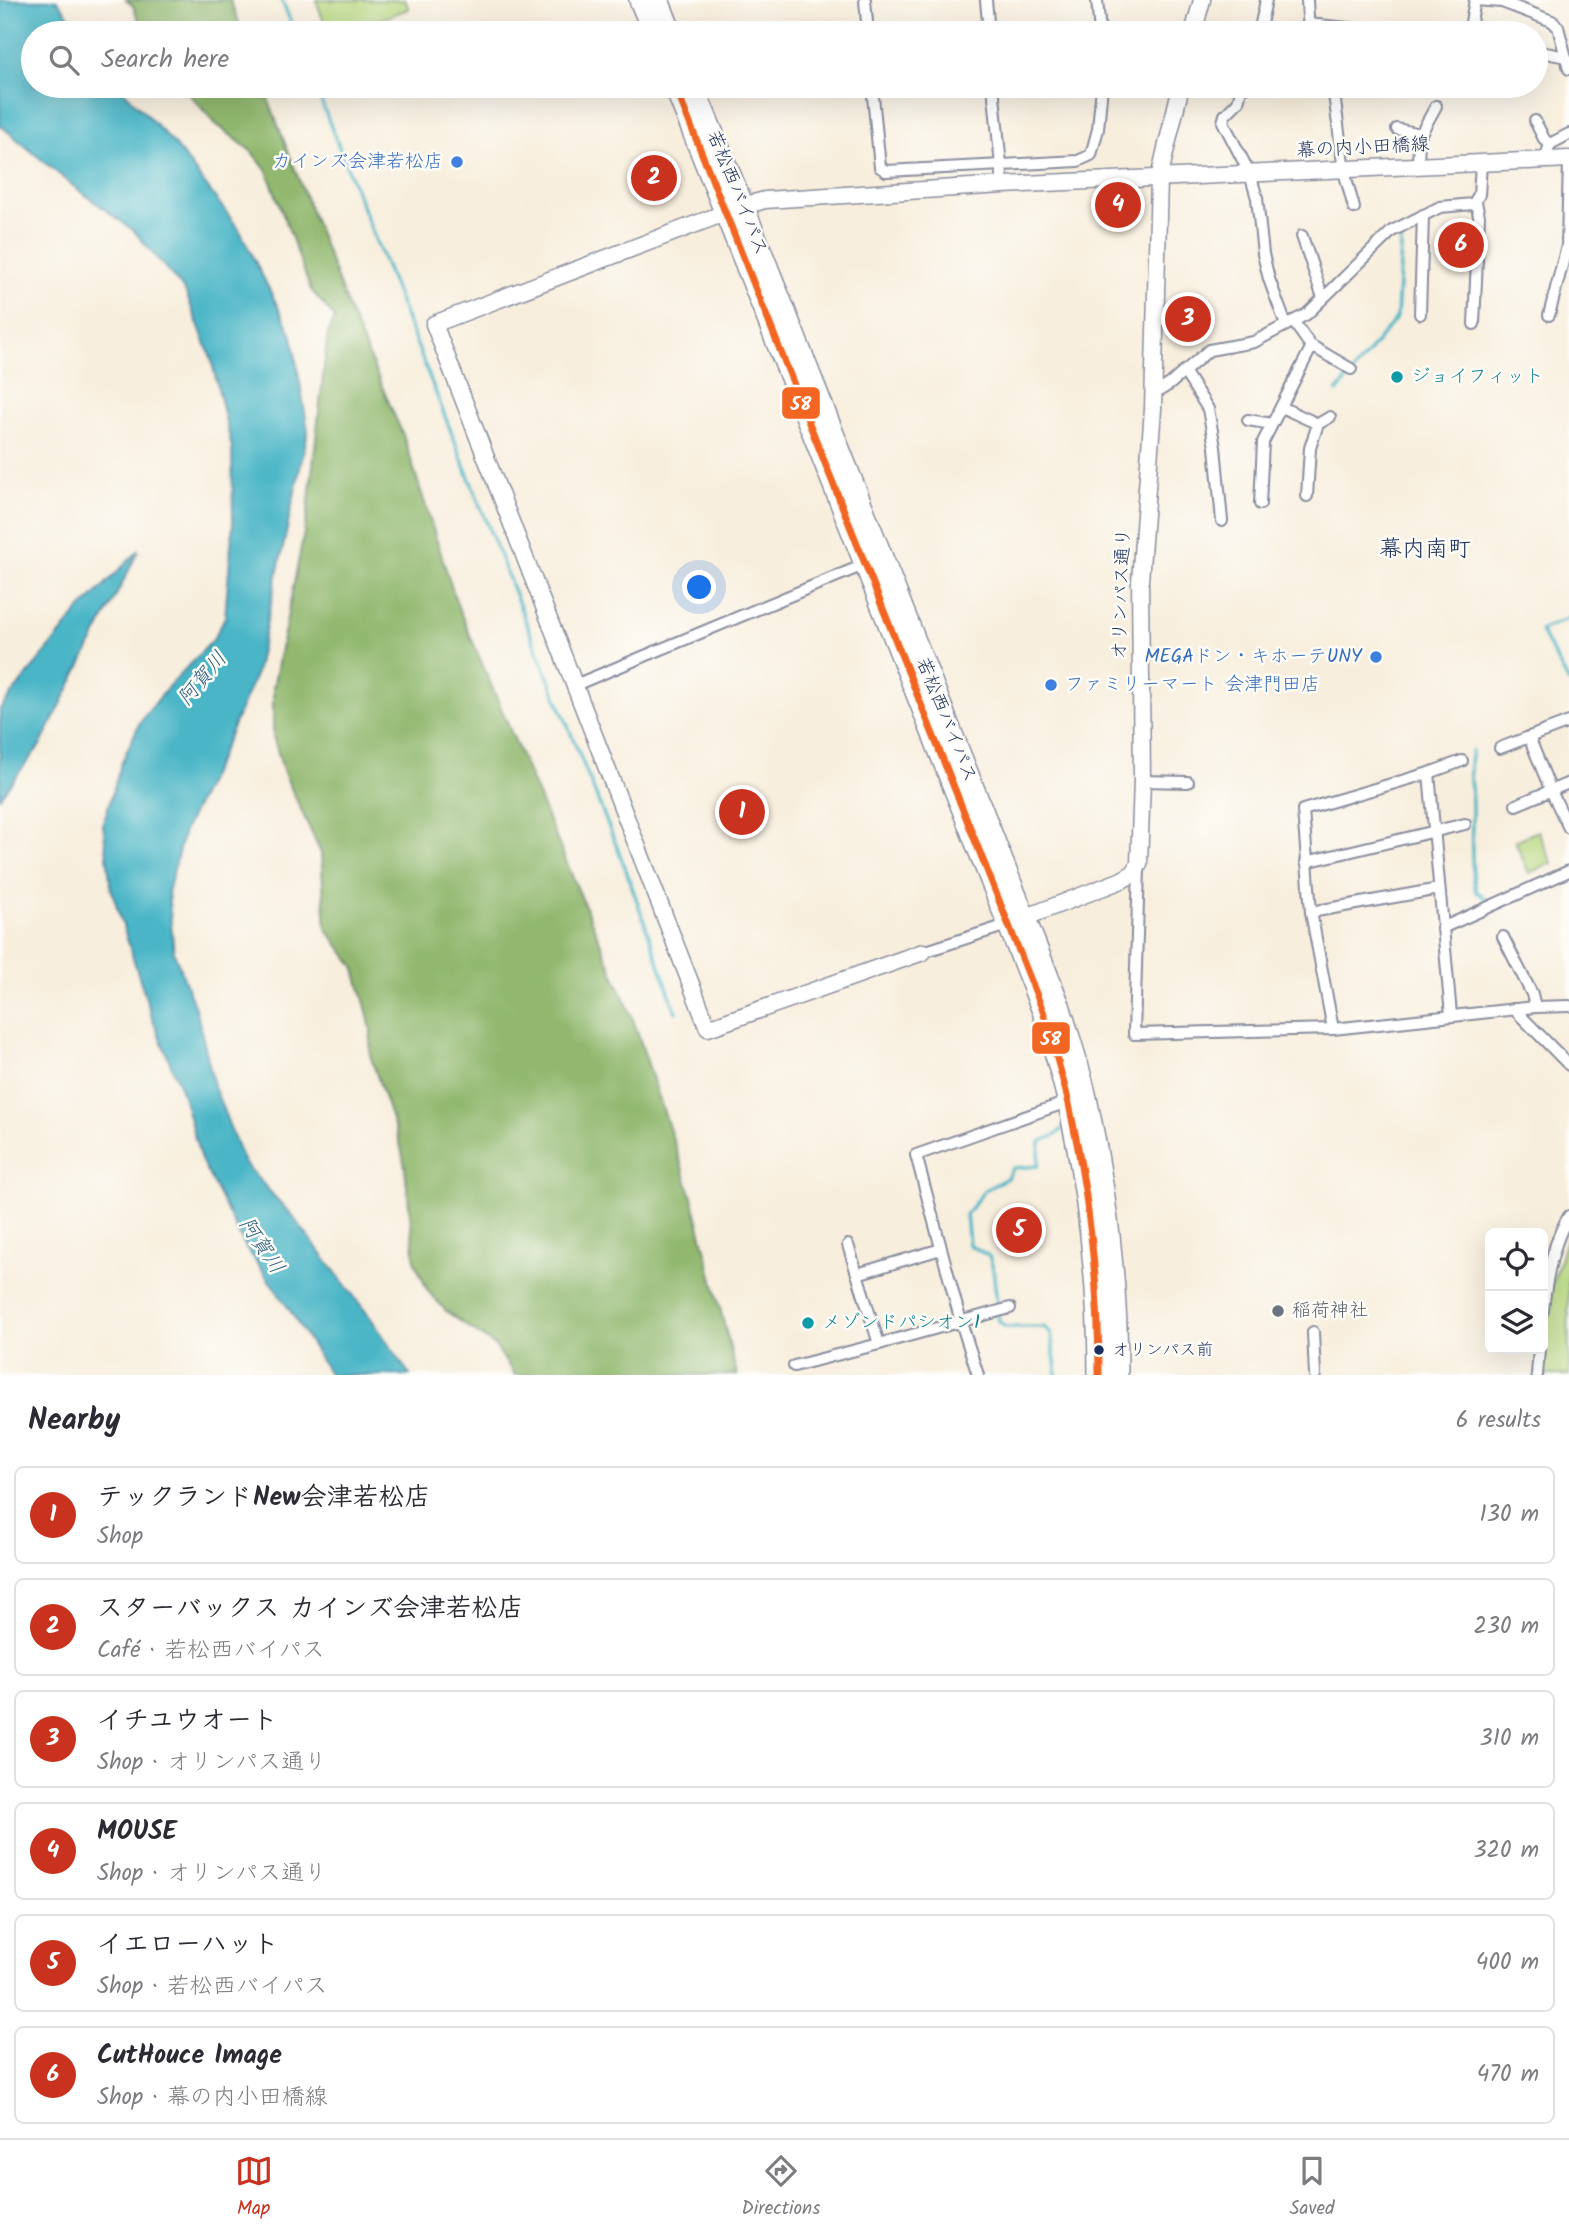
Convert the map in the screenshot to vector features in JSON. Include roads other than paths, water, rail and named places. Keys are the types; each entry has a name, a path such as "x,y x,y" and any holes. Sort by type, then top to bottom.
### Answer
{"highway":[{"path":"640,0 649,21"},
{"path":"658,0 666,21"},
{"name":"若松西バイパス","path":"681,98 735,209 1016,921"},
{"name":"若松西バイパス","path":"697,98 735,209 866,564 1016,921 1059,1005 1113,1260 1117,1375"},
{"name":"若松西バイパス","path":"1077,1098 1095,1262 1100,1324 1100,1375"}],"street":[{"path":"864,0 866,21"},
{"path":"986,0 988,21"},
{"path":"1097,0 1099,21"},
{"path":"1196,21 1202,0"},
{"path":"1262,21 1266,0"},
{"path":"1471,21 1475,0 1502,1 1552,21 1558,27 1569,69"},
{"path":"1307,1 1308,21"},
{"path":"1548,53 1566,57"},
{"path":"873,98 880,167 886,171 1078,161 1091,155 1098,129 1101,98"},
{"path":"994,98 1003,185"},
{"name":"オリンパス通り","path":"1139,864 1142,781 1140,581 1154,394 1159,178 1178,98"},
{"path":"1239,98 1225,115 1223,122 1250,174 1269,279 1289,323 1312,346 1351,369"},
{"path":"1335,98 1344,171 1354,208"},
{"path":"1418,166 1421,134 1436,106"},
{"path":"1535,121 1547,152 1569,134"},
{"path":"1397,129 1421,134"},
{"name":"幕の内小田橋線","path":"575,685 434,324 765,200 1003,185 1480,163 1547,152 1569,159"},
{"path":"1549,315 1567,246 1569,159"},
{"path":"1474,324 1479,216 1476,202 1480,192 1480,163"},
{"path":"1154,394 1170,384 1209,350 1254,342 1307,314 1392,231 1440,207 1470,205 1476,202"},
{"path":"1420,314 1423,215"},
{"path":"1302,236 1323,298"},
{"path":"1261,504 1263,442 1312,346"},
{"path":"1184,371 1208,409 1215,447 1222,521"},
{"path":"1281,407 1318,424"},
{"path":"1307,496 1310,448 1318,424 1330,416"},
{"path":"1248,421 1272,424"},
{"path":"866,564 575,685 708,1028 1016,921 1122,880 1133,873 1139,864"},
{"path":"1500,748 1569,722"},
{"path":"1529,737 1569,828"},
{"path":"1333,1029 1311,912 1303,810 1462,761"},
{"path":"1429,773 1451,1016"},
{"path":"1142,781 1188,782"},
{"path":"1516,805 1569,783"},
{"path":"1306,862 1465,824"},
{"path":"1139,864 1134,1034 1333,1029 1514,1009 1569,1006"},
{"path":"1443,928 1569,871"},
{"path":"1311,912 1439,889"},
{"path":"1503,937 1532,994 1535,1007"},
{"path":"1514,1009 1569,1065"},
{"path":"978,1375 916,1155 1077,1098"},
{"path":"1544,1291 1561,1228 1569,1216"},
{"path":"848,1245 878,1344"},
{"path":"857,1274 942,1249"},
{"path":"794,1366 1001,1310"},
{"path":"1313,1332 1315,1375"},
{"path":"1537,1375 1539,1354"}],"water":[{"name":"阿賀川","path":"0,0 57,0 72,21 21,21 21,98 130,98 175,145 239,229 292,335 308,431 256,673 184,831 168,892 174,952 198,1016 214,1086 244,1163 293,1217 370,1317 410,1375 330,1375 245,1246 201,1160 182,1092 152,1018 111,888 103,824 121,764 140,722 168,687 213,640 225,617 233,522 232,448 211,358 185,291 134,231 72,185 0,125"},
{"path":"139,550 41,744 0,797 0,709 78,612"}],"waterway":[{"path":"282,0 290,21"},
{"path":"320,98 625,867 676,1012"},
{"path":"1337,392 1397,317 1402,230"},
{"path":"1569,618 1540,630 1569,682"},
{"path":"1472,751 1470,772 1473,870 1476,891 1488,900"},
{"path":"1057,1375 1051,1334 1044,1327 1006,1327 999,1322 993,1268 989,1256 969,1245 966,1214 985,1190 1007,1178 1013,1168 1038,1166 1040,1142 1056,1135 1062,1129"}],"place":[{"name":"カインズ会津若松店","path":"457,162"},
{"name":"スターバックス カインズ会津若松店","path":"654,178"},
{"name":"MOUSE","path":"1118,205"},
{"name":"CutHouce Image","path":"1461,245"},
{"name":"イチユウオート","path":"1188,319"},
{"name":"ジョイフィット","path":"1397,377"},
{"name":"MEGAドン・キホーテUNY","path":"1376,657"},
{"name":"ファミリーマート 会津門田店","path":"1051,685"},
{"name":"テックランドNew会津若松店","path":"742,812"},
{"name":"イエローハット","path":"1019,1230"},
{"name":"稲荷神社","path":"1278,1311"},
{"name":"メゾンドパシオン1","path":"808,1323"},
{"name":"オリンパス前","path":"1099,1350"}],"district":[{"name":"幕内南町","path":"1425,550"}]}
